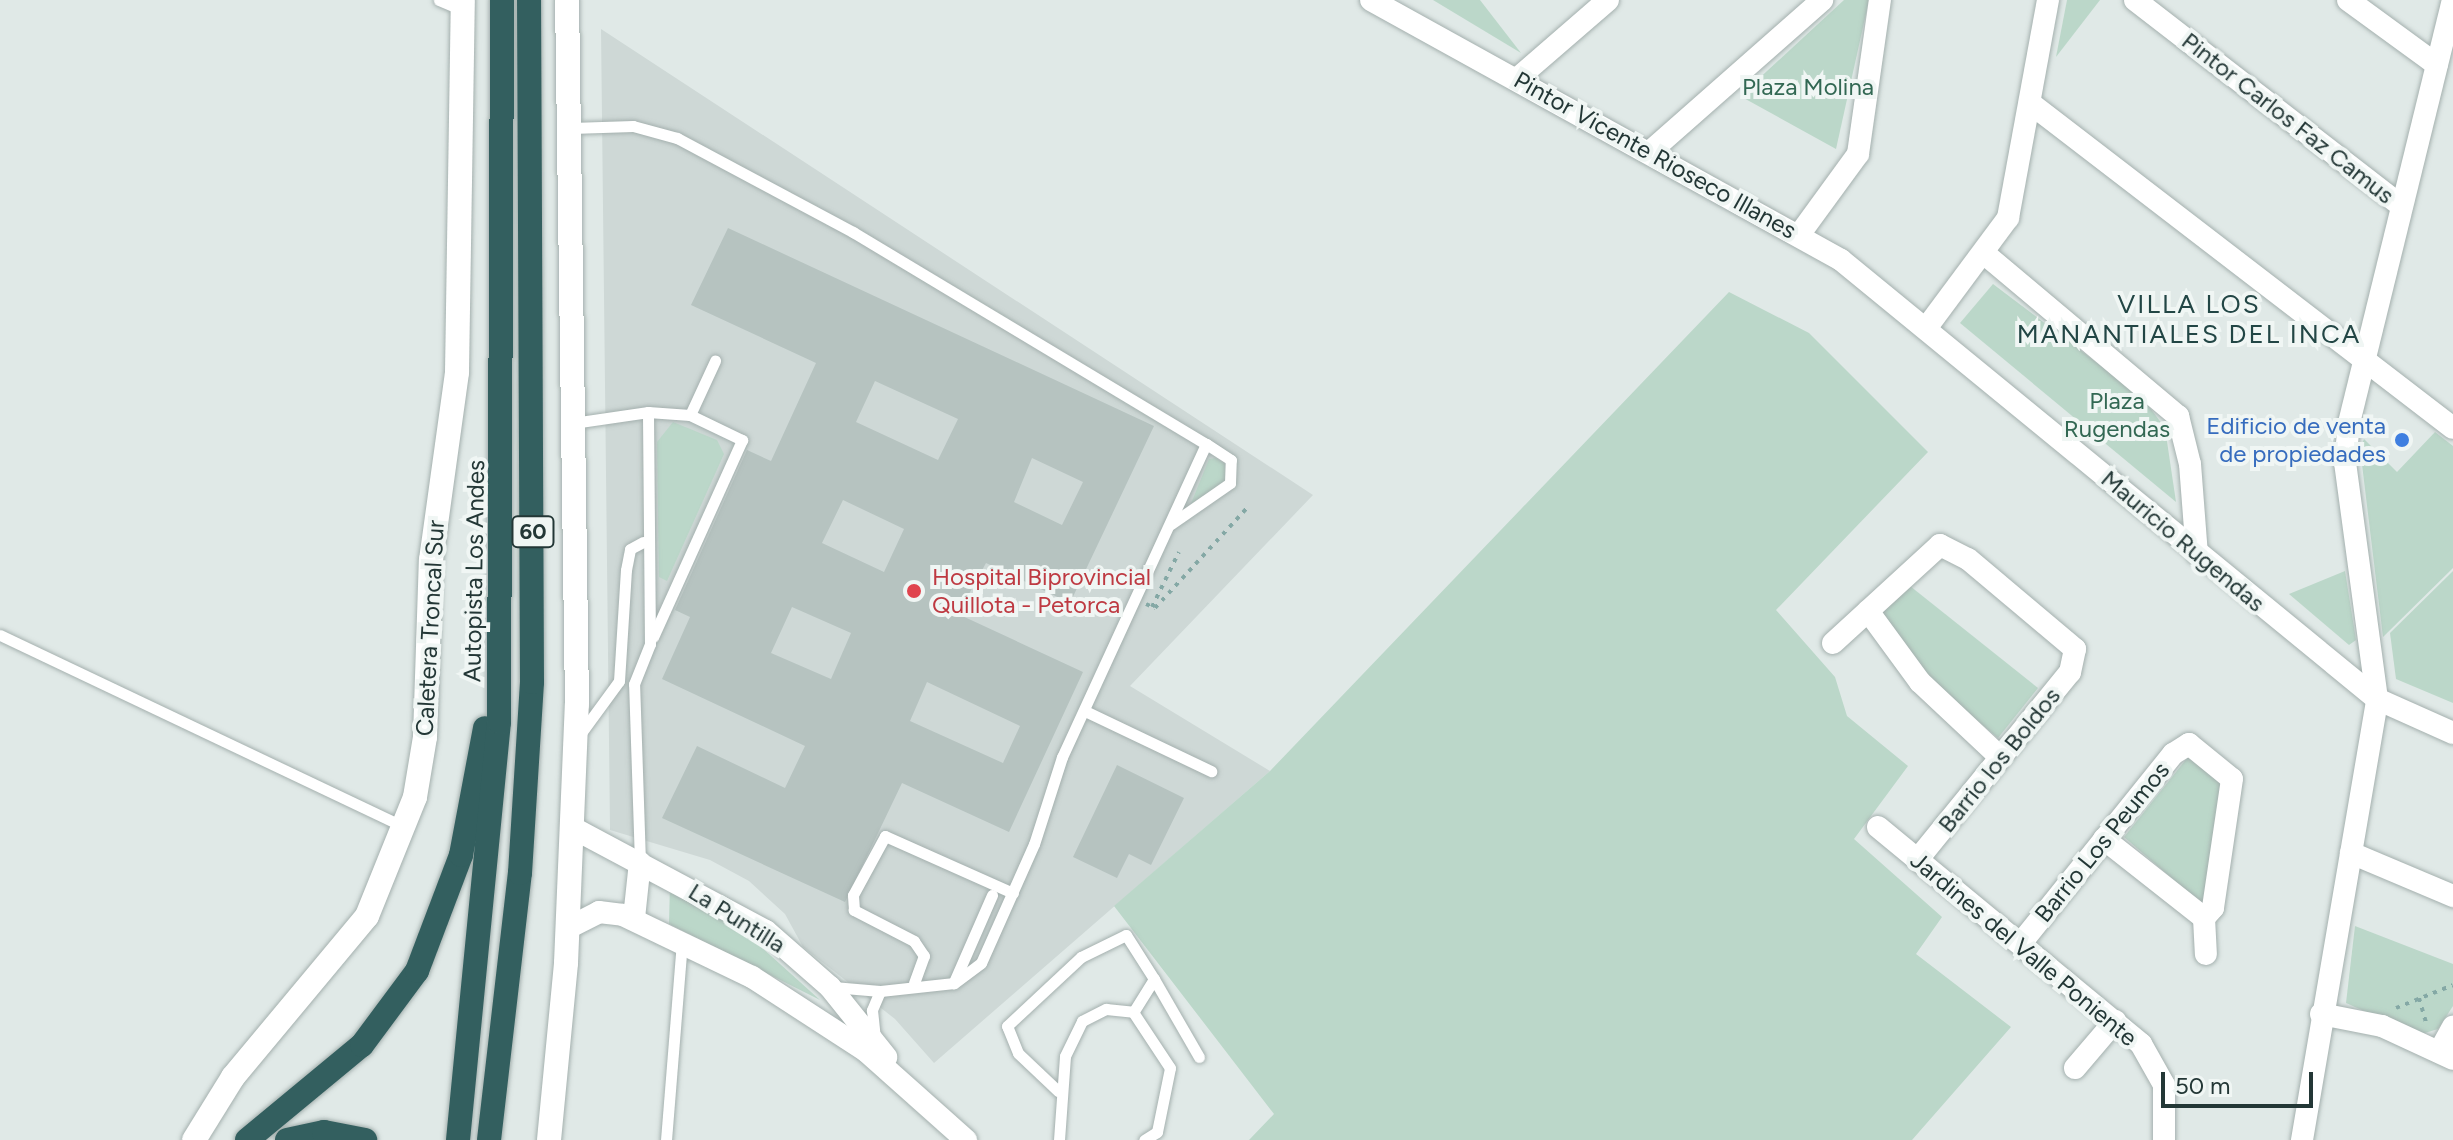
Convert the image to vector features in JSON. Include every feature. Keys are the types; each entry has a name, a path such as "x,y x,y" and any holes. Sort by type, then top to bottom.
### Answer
{"highway":[{"name":"Autopista Los Andes","path":"458,1140 492,837 502,619 502,0"},
{"name":"60","path":"489,1140 518,902 532,682 529,0"},
{"path":"247,1140 362,1045 417,971 461,855 502,619"},
{"path":"287,1140 324,1132 365,1140"}],"street":[{"path":"549,1140 568,928 576,740 571,128 567,0"},
{"name":"Pintor Vicente Rioseco Illanes","path":"1371,0 1403,6 1518,78 1652,150 1799,235 1927,327"},
{"path":"1518,78 1608,0"},
{"path":"1652,150 1822,0"},
{"path":"1799,235 1858,154 1880,0"},
{"path":"1927,327 1986,255 2008,218 2048,0"},
{"name":"Pintor Carlos Faz Camus","path":"2135,0 2402,206"},
{"path":"2348,0 2437,65"},
{"path":"2306,1139 2321,1014 2377,699 2345,463 2365,360 2453,1"},
{"name":"Caletera Troncal Sur","path":"194,1140 233,1077 367,916 406,828 425,737 427,605 457,372 463,5"},
{"path":"2030,103 2453,428"},
{"path":"1986,255 2178,416 2190,464 2197,554"},
{"name":"Mauricio Rugendas","path":"1927,327 2197,554 2377,699 2453,733"},
{"name":"Barrio los Boldos","path":"1868,611 1940,545 1968,559 2070,642 2077,658 1917,860"},
{"path":"1833,643 1868,611 1920,682 2000,757"},
{"name":"Barrio Los Peumos","path":"2021,943 2185,744 2232,779 2213,908 2204,918"},
{"name":"Jardines del Valle Poniente","path":"1878,827 2141,1044 2164,1085 2166,1133"},
{"name":"La Puntilla","path":"573,828 766,931 830,987 904,1080 966,1140"},
{"path":"2104,839 2204,918 2206,954"},
{"path":"2351,853 2453,896"},
{"path":"634,918 640,862"},
{"name":"La Puntilla","path":"568,928 599,912 634,918 786,997 904,1080"},
{"path":"2321,1014 2375,1024 2446,1056 2453,1027"},
{"path":"2075,1068 2115,1021"}],"lane":[{"path":"439,0 463,5"},
{"path":"571,128 633,126 677,138 853,232 1231,460 1230,483 1170,524"},
{"path":"690,415 715,361"},
{"path":"573,423 648,412 690,415 742,440 634,684 640,862"},
{"path":"648,412 650,644"},
{"path":"830,987 880,991 914,983 954,983 981,963 1013,893 1085,711 1206,444"},
{"path":"576,740 619,681 626,570 630,549 643,542"},
{"path":"0,635 406,828"},
{"path":"1085,711 1211,771"},
{"path":"914,983 924,956 914,941 854,910 853,895 885,836 1013,893"},
{"path":"954,983 992,895"},
{"path":"1058,1091 1018,1053 1007,1026 1108,938 1126,935 1199,1057"},
{"path":"666,1140 682,942"},
{"path":"1133,1012 1154,979"},
{"path":"876,1044 872,1010 880,991"},
{"path":"1057,1139 1058,1091 1082,1021 1106,1009 1133,1012"},
{"path":"1133,1012 1170,1068 1159,1136 1144,1140"}],"path":[{"path":"1152,607 1248,507"},
{"path":"1152,607 1179,552"},
{"path":"1136,601 1152,607"},
{"path":"2375,1024 2453,985"}],"shaded area":[{"name":"Hospital Biprovincial Quillota - Petorca","path":"601,29 1313,495 1130,686 1270,771 934,1063 895,1019 803,947 785,914 749,881 710,860 610,830"}],"green space":[{"path":"1433,0 1480,0 1521,53"},
{"name":"Plaza Molina","path":"1844,0 1869,0 1836,149 1740,96"},
{"path":"2067,0 2100,0 2056,57"},
{"name":"Plaza Rugendas","path":"1993,284 2142,397 2165,428 2176,502 1960,323"},
{"path":"1729,292 1809,333 1928,452 1776,610 1835,677 1847,716 1908,766 1854,839 1942,917 1916,954 2011,1027 1912,1140 1249,1140 1274,1114 1114,906 1270,771"},
{"path":"673,422 717,440 724,454 667,581 659,577 657,442"},
{"path":"2435,432 2453,446 2453,568 2383,637 2360,448 2364,439 2397,472"},
{"path":"1216,458 1225,464 1226,481 1190,506 1209,459"},
{"path":"2345,571 2356,640 2349,645 2289,594"},
{"path":"2453,571 2453,703 2396,679 2390,633"},
{"path":"1910,586 2038,688 1998,738 1928,679 1881,614"},
{"path":"2192,752 2226,781 2203,905 2124,837"},
{"path":"670,883 731,920 820,1000 669,924"},
{"path":"2355,926 2453,964 2453,1006 2438,1029 2418,1035 2346,1003"}],"building":[{"path":"728,228 1154,426 1070,603 986,563 958,614 1083,672 1009,832 902,783 845,902 662,818 697,746 785,788 805,746 662,679 690,617 675,610 747,450 771,461 816,363 691,305","holes":["875,381 958,419 938,460 856,422","1032,458 1083,482 1062,525 1014,502","843,500 904,529 884,572 822,543","792,607 851,633 831,679 771,653","927,682 1020,726 1003,763 910,721"]},
{"path":"1117,765 1184,798 1151,865 1129,854 1117,878 1073,857"}],"place":[{"name":"Edificio de venta de propiedades","path":"2402,440"},
{"name":"Hospital Biprovincial Quillota - Petorca","path":"914,591"}],"district":[{"name":"VILLA LOS MANANTIALES DEL INCA","path":"2189,320"}]}
